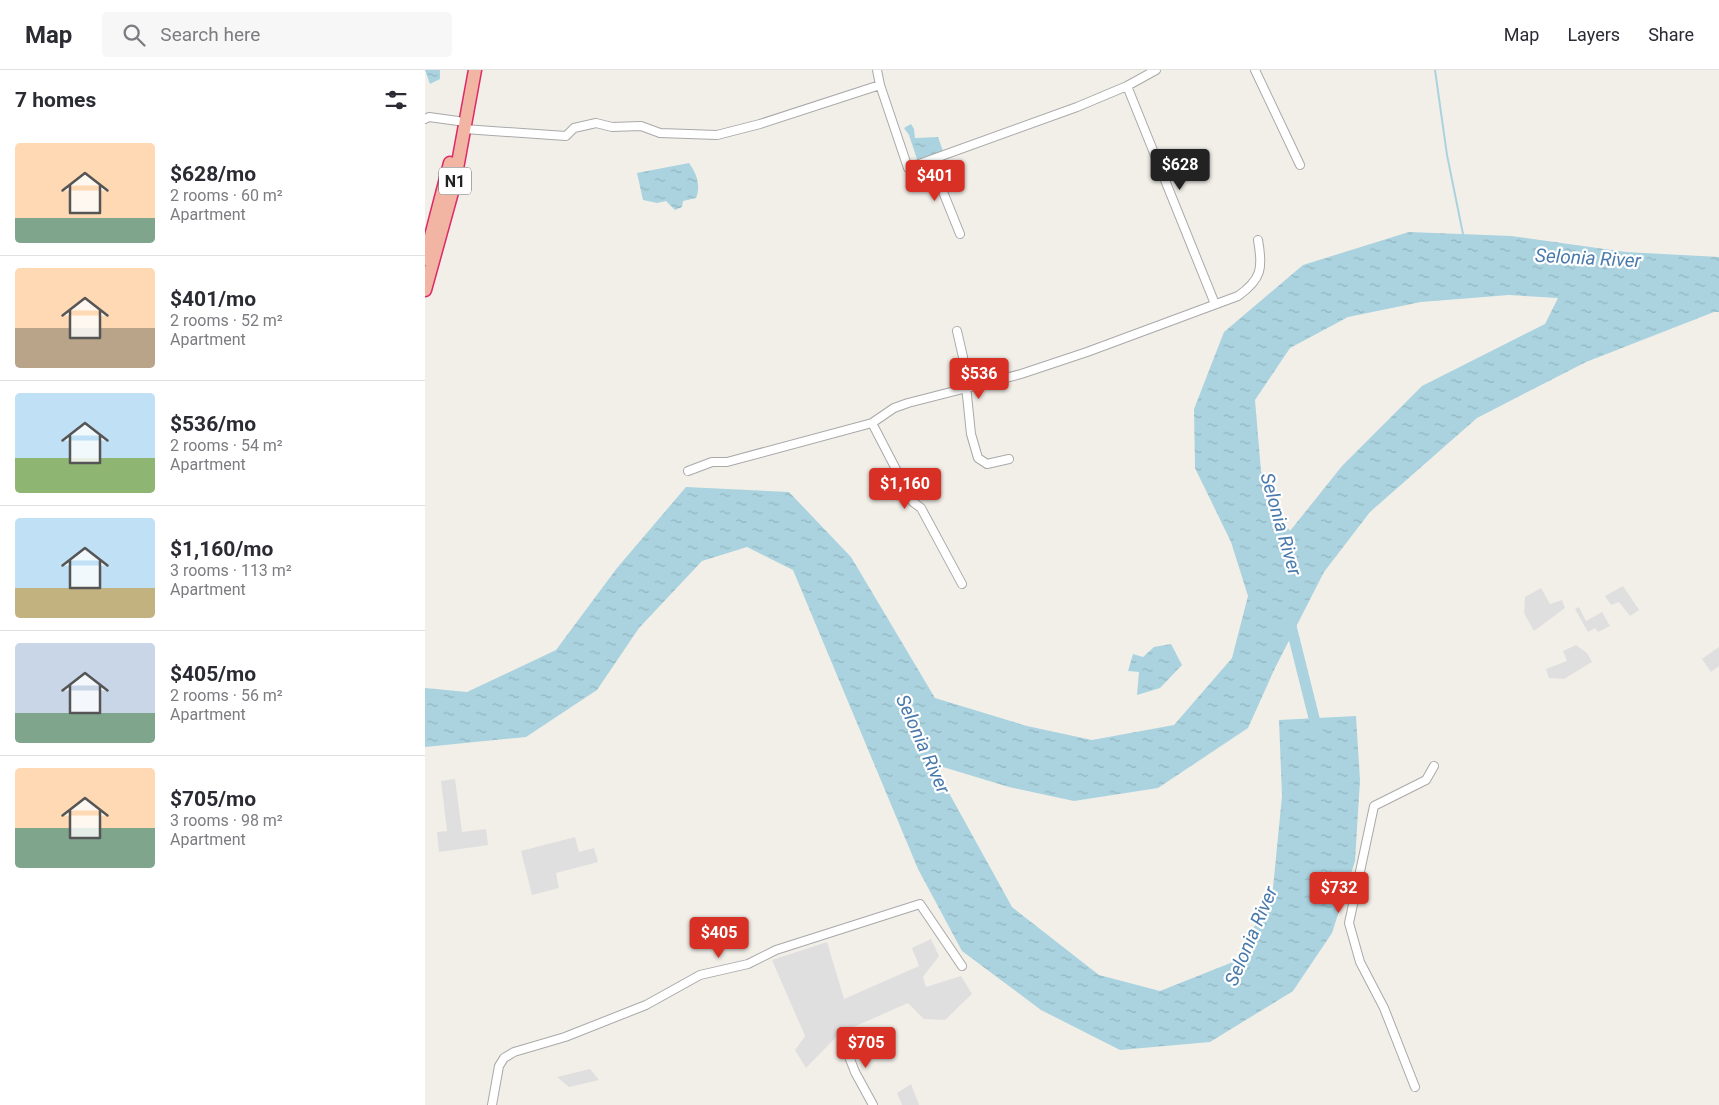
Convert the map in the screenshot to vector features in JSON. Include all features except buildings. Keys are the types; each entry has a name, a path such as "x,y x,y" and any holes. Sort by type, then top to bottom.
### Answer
{"highway":[{"name":"N1","path":"425,290 454,186 467,70"},
{"name":"N1","path":"425,259 475,70"}],"street":[{"path":"877,70 880,85 909,168 931,162 1077,107 1127,86 1145,72 1155,70"},
{"path":"1255,70 1300,165"},
{"path":"425,119 429,118 461,125 566,136 574,128 596,123 612,127 641,126 661,133 717,135 760,124 880,85"},
{"path":"1127,86 1215,304"},
{"path":"931,162 960,234"},
{"path":"688,471 712,462 727,462 872,423 894,408 908,403 967,390 1087,352 1238,296 1260,276 1261,254 1259,240"},
{"path":"957,331 963,357 971,434 978,458 987,464 1009,459"},
{"path":"872,423 913,502 921,508 962,584"},
{"path":"1415,1087 1384,1008 1360,962 1349,923 1374,806 1426,780 1435,766"},
{"path":"492,1105 499,1066 504,1058 514,1052 565,1038 646,1005 700,976 748,964 776,950 894,911 920,904 963,966"},
{"path":"843,1041 855,1072 873,1105"}],"shaded area":[{"path":"1623,586 1639,610 1630,616 1619,602 1611,605 1605,596"},
{"path":"1541,588 1550,604 1562,600 1565,608 1534,631 1524,613 1525,597"},
{"path":"1579,607 1586,621 1602,612 1610,626 1598,632 1595,628 1588,632 1575,609"},
{"path":"1576,645 1587,653 1592,662 1564,679 1549,678 1546,669 1567,661 1563,651"},
{"path":"1719,647 1719,666 1711,672 1702,659"},
{"path":"455,779 462,832 486,829 488,845 439,852 437,832 447,831 441,781"},
{"path":"575,837 579,852 594,848 598,862 556,873 559,888 532,895 521,851"},
{"path":"931,939 939,956 923,977 926,987 961,976 972,994 945,1020 924,1019 908,1003 840,1033 806,1068 795,1050 805,1036 772,960 827,942 844,999 919,966 912,948"},
{"path":"590,1069 599,1080 569,1087 557,1077"},
{"path":"911,1084 919,1105 902,1105 897,1093"}],"water":[{"path":"425,70 440,70 440,79 430,84"},
{"path":"911,124 914,129 915,138 938,137 943,151 939,156 925,160 924,157 917,159 909,135 904,128"},
{"path":"689,163 697,180 696,198 683,201 682,207 675,210 666,201 657,203 643,200 637,173"},
{"path":"1409,232 1511,236 1626,252 1719,257 1719,312 1714,312 1586,362 1477,418 1370,512 1324,572 1275,668 1248,728 1158,788 1074,801 1009,787 933,764 1012,907 1099,975 1160,991 1238,960 1273,888 1282,796 1279,720 1356,716 1360,780 1355,861 1332,933 1293,991 1210,1042 1120,1050 1041,1010 962,951 918,869 793,570 747,547 702,561 639,628 597,690 526,737 425,747 425,688 467,692 556,650 617,568 686,487 789,492 851,557 935,698 1027,726 1092,740 1174,725 1232,658 1248,596 1231,542 1195,468 1194,409 1224,332 1303,265","holes":["1509,295 1558,298 1545,324 1422,386 1342,466 1290,531 1275,510 1261,471 1255,400 1290,348 1348,317 1421,302"]},
{"path":"1171,644 1182,665 1160,688 1137,695 1139,672 1128,671 1133,654 1143,657 1154,647"}],"waterway":[{"path":"1435,70 1447,155 1463,234"},
{"name":"Selonia River","path":"1289,618 1318,734"}]}
